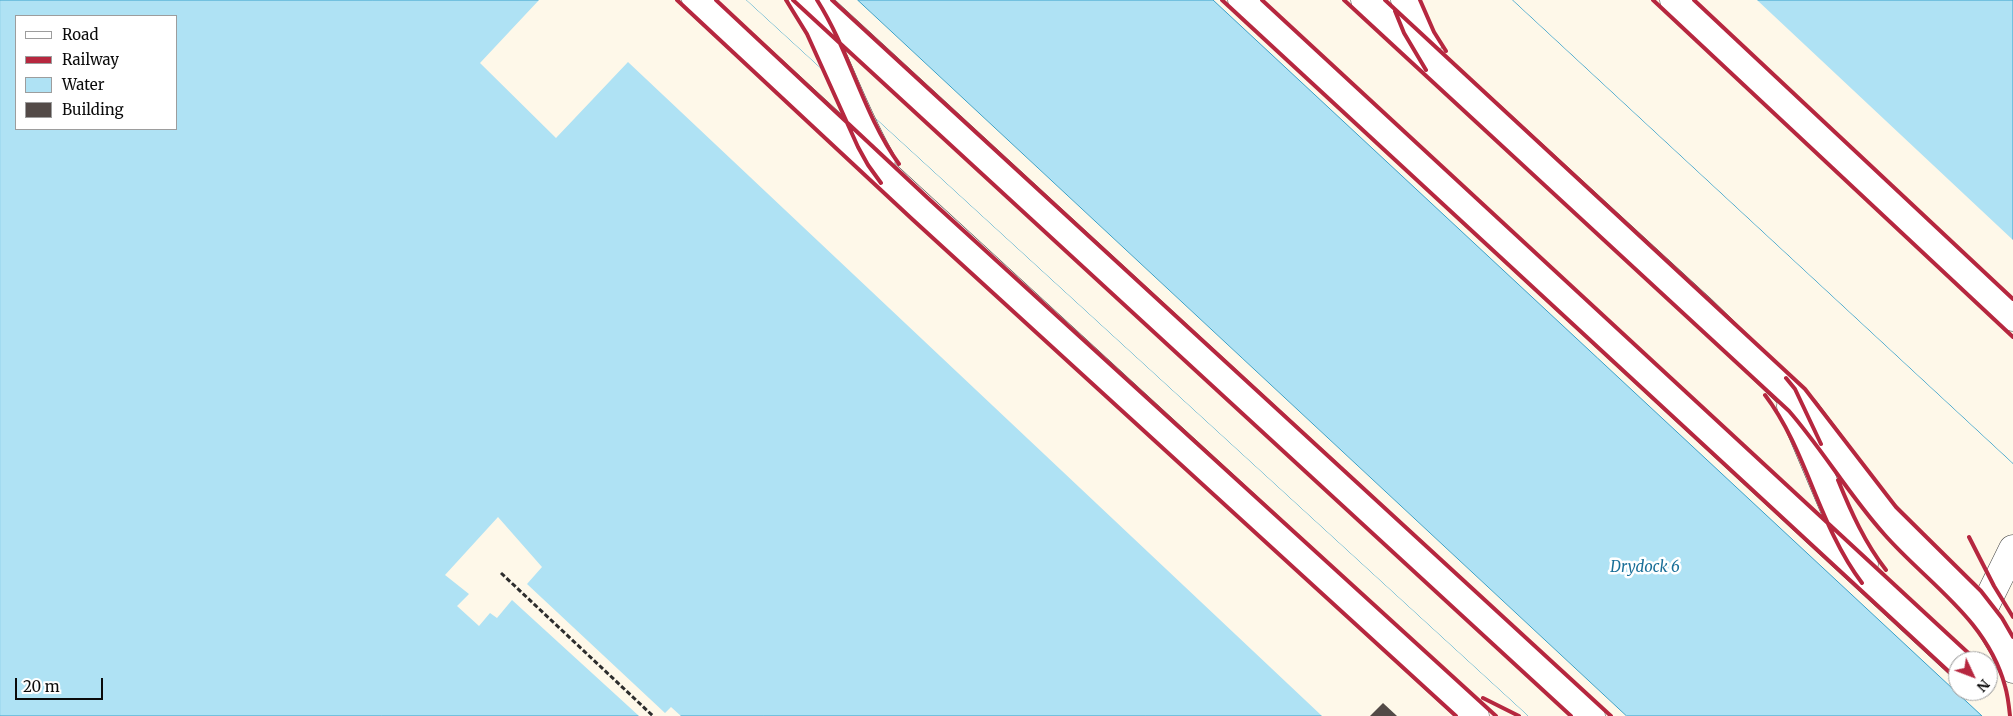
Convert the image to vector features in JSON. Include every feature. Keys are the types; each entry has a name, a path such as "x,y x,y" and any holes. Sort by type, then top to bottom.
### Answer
{"lane":[{"path":"696,0 1475,716"},
{"path":"803,0 822,36 869,138 900,186 921,206"},
{"path":"814,0 1591,716"},
{"path":"1242,0 1948,654"},
{"path":"1365,0 1702,310 1806,411 1880,509 1982,612 2003,647 2013,669"},
{"path":"1405,0 1416,29 1425,44 1450,76 1476,102"},
{"path":"1674,0 2013,317"},
{"path":"1784,390 1840,524 1872,576 1901,610"},
{"path":"1982,612 2013,549"},
{"path":"1436,680 1487,716"}],"path":[{"path":"501,573 653,716"}],"water":[{"path":"0,0 746,0 1528,716 0,716"},
{"name":"Drydock 6","path":"858,0 1213,0 1948,684 1948,701 1966,701 1982,716 1627,716"},
{"path":"1513,0 2013,0 2013,463"}],"pier":[{"path":"539,0 746,0 1528,716 1322,716 628,62 556,138 480,63"},
{"path":"1513,0 1757,0 2013,240 2013,463"},
{"path":"498,517 542,567 527,584 665,713 671,707 681,716 639,716 512,600 497,618 490,613 479,626 457,606 469,594 445,575"}],"building":[{"path":"1383,703 1397,716 1370,716"}],"railway":[{"path":"677,0 912,219 1456,716"},
{"path":"716,0 930,200 1496,716"},
{"path":"786,0 807,34 858,147 881,183"},
{"path":"793,0 1571,716"},
{"path":"817,0 839,41 876,125 886,145 899,164"},
{"path":"832,0 1611,716"},
{"path":"1222,0 1948,671"},
{"path":"1262,0 1966,651"},
{"path":"1344,0 1789,411 1871,519 1901,552 1954,603 1985,641 1996,662 2005,686 2010,716"},
{"path":"1385,0 1805,389 1896,507 1981,591 2002,618 2013,637"},
{"path":"1420,0 1434,32 1446,51"},
{"path":"1653,0 2013,337"},
{"path":"1694,0 2013,299"},
{"path":"1395,11 1404,33 1426,70"},
{"path":"1786,378 1795,389 1821,444"},
{"path":"1765,395 1792,439 1834,537 1862,583"},
{"path":"1838,480 1859,527 1871,549 1886,570"},
{"path":"1969,537 1994,586 2013,617"},
{"path":"1483,698 1519,716"}]}
